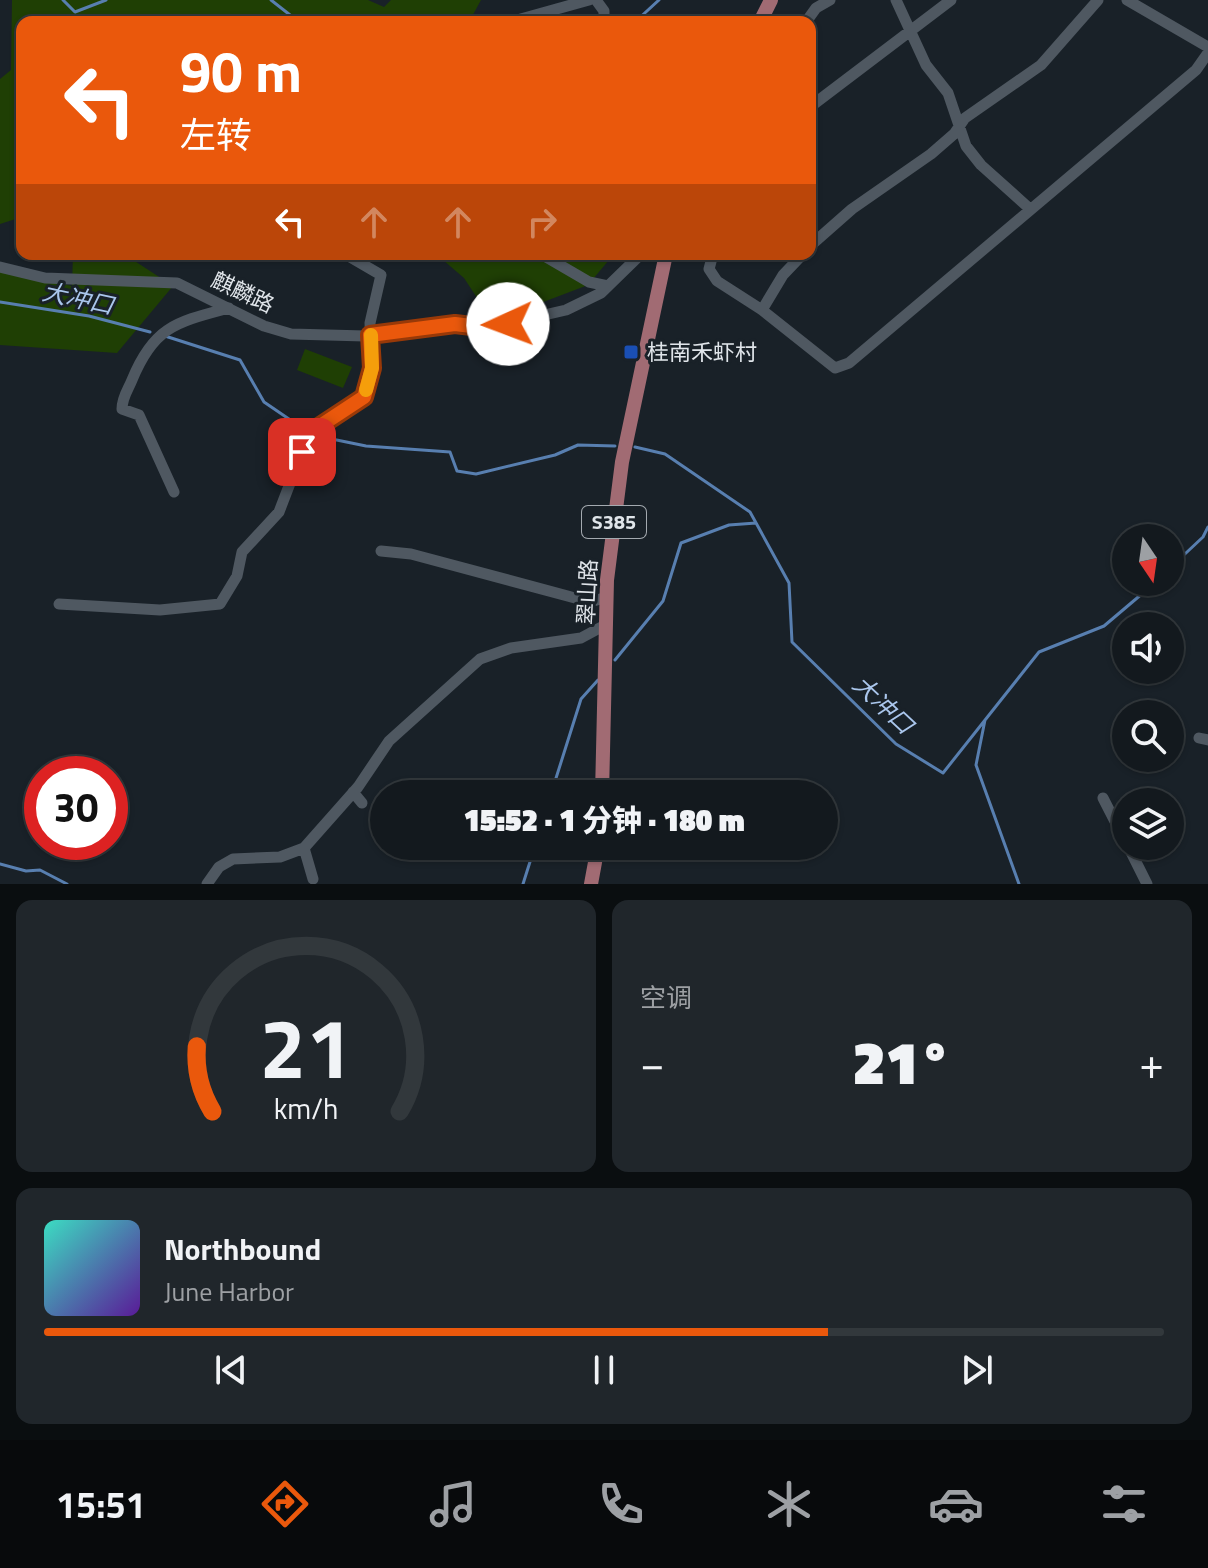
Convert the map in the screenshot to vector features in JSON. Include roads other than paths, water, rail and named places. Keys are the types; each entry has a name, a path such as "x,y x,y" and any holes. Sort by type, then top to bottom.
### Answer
{"main road":[{"name":"翠山路","path":"602,780 607,597 622,462 665,260"},
{"path":"591,884 595,860"}],"street":[{"path":"532,16 589,0"},
{"path":"810,16 816,8 830,0"},
{"path":"896,0 926,65 948,93 966,146 981,165 1030,209"},
{"path":"816,102 951,0"},
{"path":"816,241 852,209 931,154 965,118 1041,65 1098,0"},
{"path":"711,260 709,269 717,281 762,310 835,368 849,363 1196,70 1208,50 1127,0"},
{"path":"59,604 160,610 220,604 237,576 242,552 279,512 302,452 317,428 364,397 372,368 370,335 381,275 355,260"},
{"path":"551,260 589,282 608,286"},
{"name":"麒麟路","path":"0,267 45,278 177,283 264,326 291,334 370,335 455,324 488,328 528,321 566,310 608,286 635,260"},
{"path":"762,310 783,275 797,260"},
{"path":"174,492 139,415 122,409 122,400 138,363 165,328 229,308"},
{"path":"381,551 411,554 590,602 607,597"},
{"path":"207,884 219,867 233,859 280,857 304,848 353,792 389,741 480,659 511,648 581,638 607,624"},
{"path":"353,792 362,803"},
{"path":"1103,798 1112,815"},
{"path":"304,848 313,879"},
{"path":"1135,860 1147,884"}],"waterway":[{"path":"63,0 75,12 106,0"},
{"path":"271,0 291,16"},
{"path":"642,16 659,0"},
{"name":"大冲口","path":"0,302 89,316 150,332"},
{"name":"大冲口","path":"165,336 240,360 264,402 308,432"},
{"name":"大冲口","path":"322,437 366,446 450,452 457,471 476,474 555,455 578,445 615,446"},
{"name":"大冲口","path":"635,447 665,454 750,512 789,583 792,642 896,744 943,773 1039,652 1104,626 1139,596"},
{"path":"615,660 663,601 681,543 729,525 756,523"},
{"name":"大冲口","path":"1184,555 1203,537 1208,527"},
{"path":"555,780 581,699 598,680"},
{"path":"985,720 976,765 1019,884"},
{"path":"523,884 531,860"},
{"path":"0,864 26,871 40,870 67,884"}],"place":[{"name":"桂南禾虾村","path":"631,352"}]}
